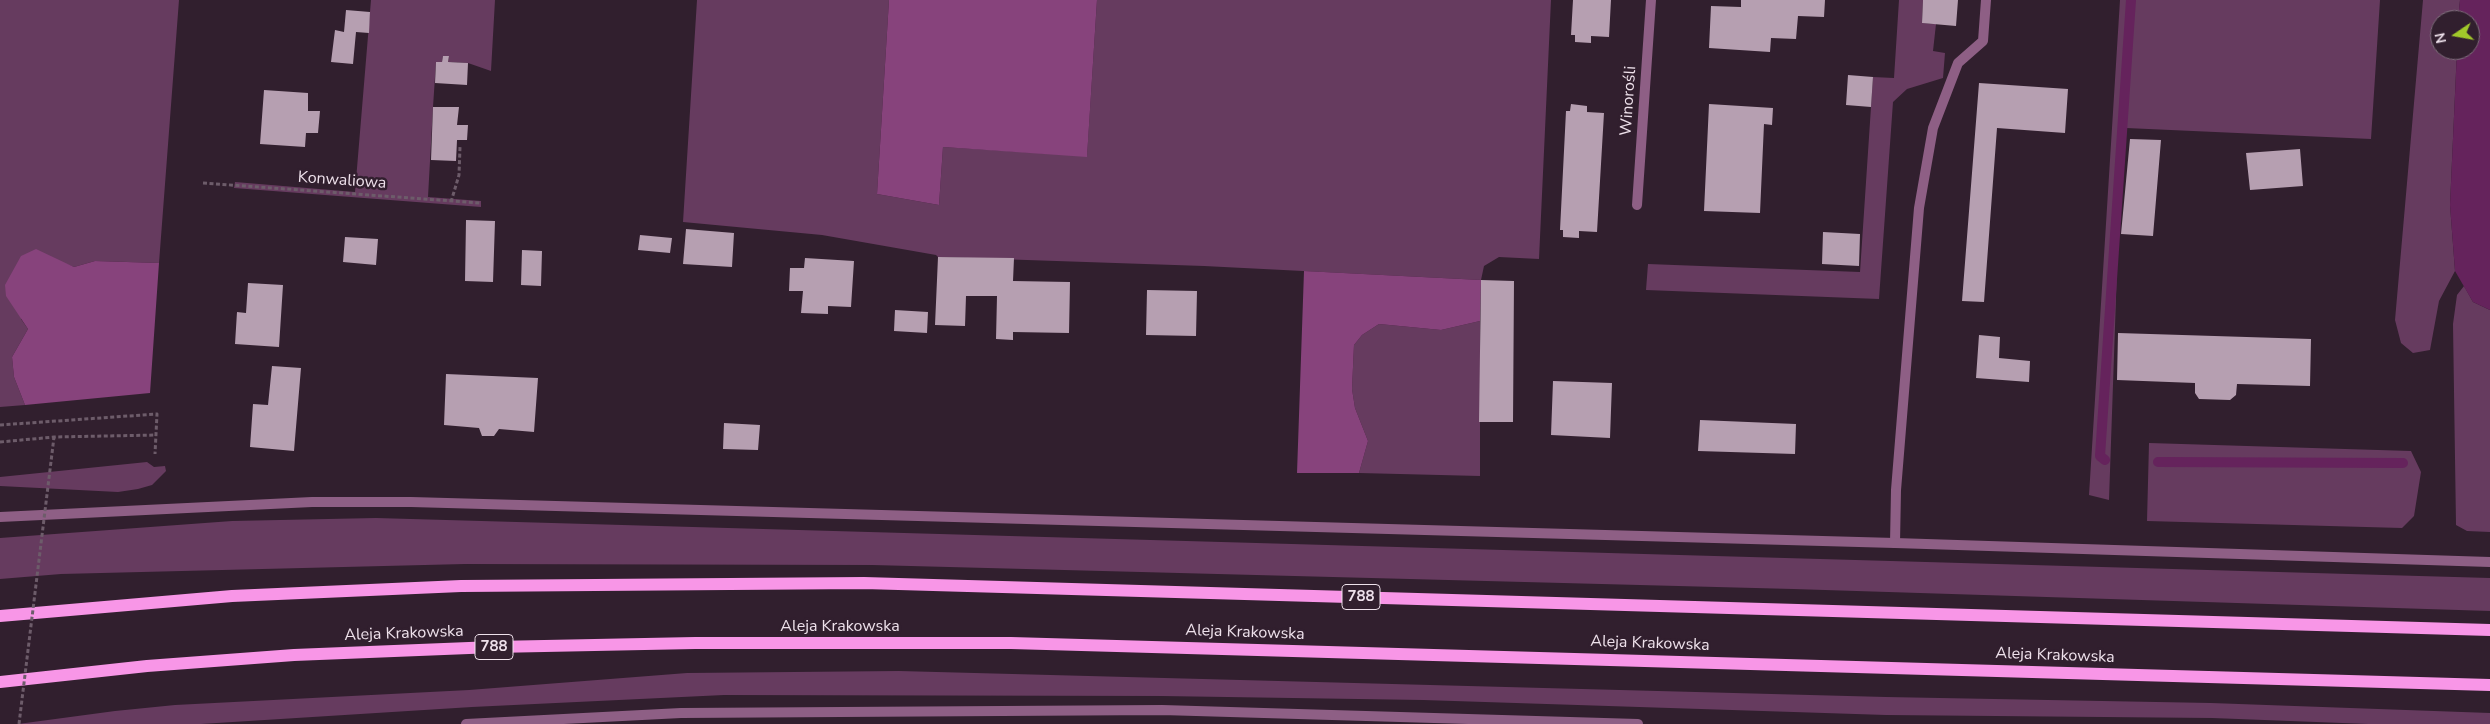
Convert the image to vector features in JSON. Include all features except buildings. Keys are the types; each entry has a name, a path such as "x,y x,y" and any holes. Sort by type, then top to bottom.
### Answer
{"main road":[{"name":"788","path":"0,616 232,596 461,586 844,583 2490,630"},
{"name":"Aleja Krakowska","path":"0,682 148,666 294,655 494,647 695,643 1011,643 2490,685"}],"street":[{"name":"Winorośli","path":"1637,204 1651,0"},
{"path":"1895,543 1896,490 1919,208 1933,128 1958,63 1983,41 1986,0"},
{"path":"0,517 312,502 411,502 1895,543 2490,562"},
{"path":"466,724 681,713 1162,710 1638,724"}],"path":[{"path":"452,202 459,175 460,147"},
{"name":"Konwaliowa","path":"203,183 480,203"},
{"path":"0,425 152,413 157,414 155,454"},
{"path":"0,442 54,437 156,435"},
{"path":"19,724 54,437"}],"shaded area":[{"path":"0,0 179,0 159,263 95,261 74,267 58,261 21,319 28,329 12,357 14,377 25,405 0,407"},
{"path":"371,0 495,0 491,71 468,63 448,62 449,56 443,56 442,62 436,62 428,197 481,201 481,207 234,188 235,182 355,192"},
{"path":"697,0 889,0 877,194 939,205 943,147 1087,156 1097,0 1551,0 1539,259 1499,257 1484,266 1481,280 1204,266 938,257 936,255 822,235 683,222"},
{"path":"889,0 1097,0 1087,157 943,147 939,205 877,194"},
{"path":"1899,0 1923,0 1922,23 1936,24 1933,51 1945,53 1943,78 1907,89 1893,102 1879,299 1646,290 1648,264 1860,272 1873,77 1894,78"},
{"path":"2120,0 2380,0 2371,139 2126,128 2118,240 2109,500 2089,495"},
{"path":"2423,0 2460,0 2459,10 2430,10 2430,60 2457,60 2450,205 2455,271 2439,301 2430,350 2413,353 2401,343 2395,320"},
{"path":"2460,0 2490,0 2490,310 2473,302 2455,271 2450,205 2457,60 2480,60 2480,10 2459,10"},
{"path":"36,249 74,267 95,261 159,263 150,393 25,405 14,377 12,357 28,329 6,296 5,285 21,256"},
{"path":"1304,271 1481,280 1480,321 1441,330 1379,324 1362,335 1354,345 1352,389 1355,408 1368,441 1359,473 1297,473"},
{"path":"2464,286 2473,302 2490,310 2490,532 2467,531 2456,525 2453,324 2457,295"},
{"path":"1480,321 1480,476 1359,473 1368,441 1355,408 1352,389 1354,345 1362,335 1379,324 1441,330"},
{"path":"2149,443 2411,451 2421,472 2414,516 2402,528 2147,521"},
{"path":"147,462 154,467 165,466 166,471 152,485 138,489 118,492 0,486 0,477"},
{"path":"376,518 2490,578 2490,611 1793,589 872,565 465,564 61,574 0,579 0,538 232,521"},
{"path":"899,671 1886,697 2211,703 2490,713 2490,724 2368,724 2212,718 1886,715 1423,700 1161,696 724,695 472,707 201,724 18,724 175,705 469,690 687,673"}],"waterway":[{"path":"2105,460 2100,456 2131,0"},
{"path":"2158,462 2403,463"}]}
